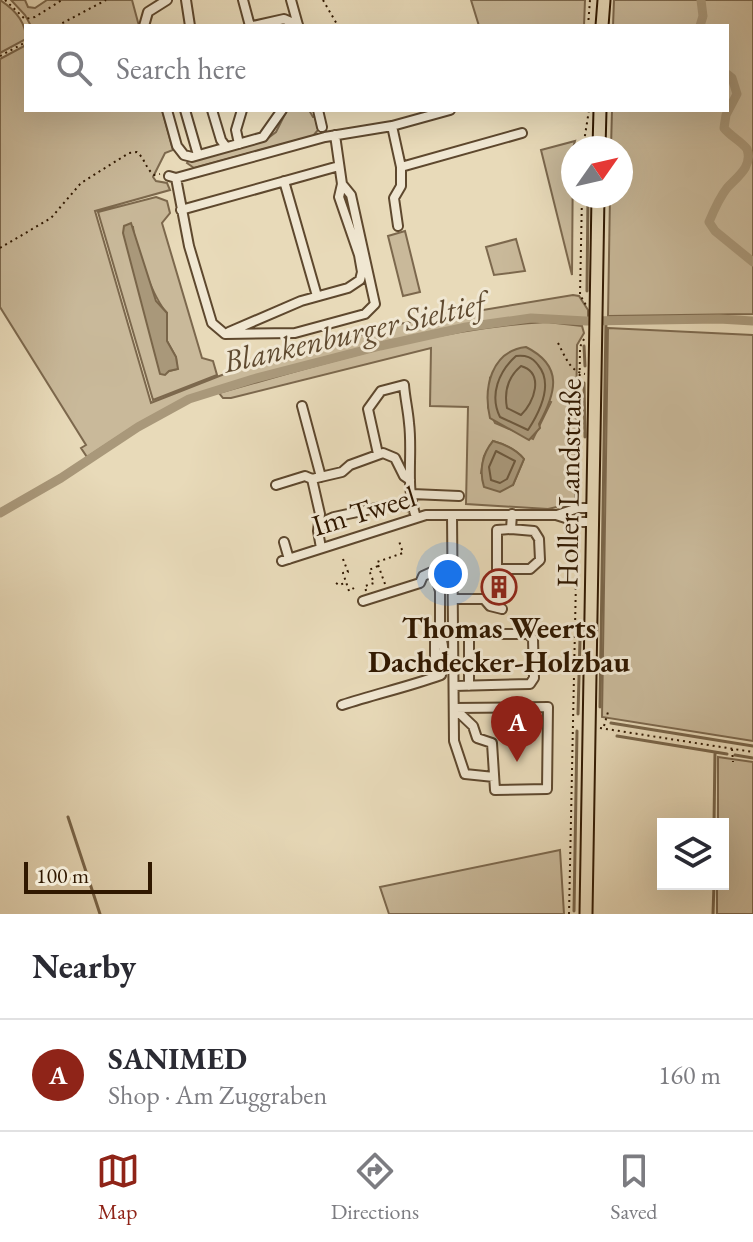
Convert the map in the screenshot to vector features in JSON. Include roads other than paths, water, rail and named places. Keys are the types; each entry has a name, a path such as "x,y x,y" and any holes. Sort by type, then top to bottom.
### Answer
{"main road":[{"path":"602,24 604,0"},
{"path":"599,136 600,112"},
{"name":"Holler Landstraße","path":"586,914 593,310 597,208"}],"street":[{"path":"145,24 148,12 167,0"},
{"path":"186,0 190,24"},
{"path":"243,0 250,24"},
{"path":"291,0 297,24"},
{"path":"260,24 284,19 294,24"},
{"path":"168,112 181,153 188,157 263,137 281,112"},
{"path":"186,112 198,155"},
{"path":"213,112 226,147"},
{"path":"239,144 236,130 241,112"},
{"path":"274,112 276,121"},
{"path":"318,112 322,127"},
{"path":"342,184 351,195 375,304 365,314 295,333 225,334 212,323 172,177 335,135 392,126 443,112"},
{"path":"392,126 401,167 401,186 394,198 398,226"},
{"path":"401,167 522,133"},
{"path":"225,334 301,301 360,280 362,272 339,197 342,184 335,135"},
{"path":"181,210 339,166"},
{"path":"284,181 317,296"},
{"path":"378,454 368,409 381,391 404,385 409,420 410,480 416,517"},
{"path":"302,406 316,478 321,548"},
{"path":"276,485 305,476 316,478 342,472 350,465 387,453 395,458 404,476 410,480"},
{"path":"412,494 459,496"},
{"path":"318,531 334,517 395,504 413,507"},
{"name":"Im Tweel","path":"556,515 578,508 591,508"},
{"path":"511,529 512,514"},
{"path":"452,515 454,741 465,774 494,777"},
{"name":"Im Tweel","path":"284,542 285,560 416,517 556,515 578,522 591,522"},
{"path":"511,529 534,531 539,539 540,560 530,569 497,569 497,530 511,529"},
{"path":"366,600 420,583 423,576 454,562"},
{"path":"342,705 380,692 395,692 441,675 440,591 434,571"},
{"path":"454,599 484,599 490,606 502,609"},
{"path":"454,634 528,634 533,639 534,652 534,678 530,684 454,686"},
{"path":"469,634 469,686"},
{"path":"548,707 547,789 495,790 492,743 477,738 473,726 454,708 548,707"}],"water":[{"path":"131,223 156,301 167,313 167,341 176,357 178,369 165,375 160,374 123,233 124,226"},
{"path":"526,347 546,363 553,381 540,428 529,440 490,418 488,406 489,383 497,363 514,350"},
{"path":"493,441 510,447 524,459 513,485 500,492 484,487 482,481 484,457"}],"waterway":[{"path":"701,0 701,24"},
{"path":"729,76 737,94 729,109"},
{"path":"728,112 724,128 747,149 748,161 727,188 709,222 715,231 753,262"},
{"path":"587,291 588,208"},
{"name":"Blankenburger Sieltief","path":"0,513 189,399 380,346 466,327 531,318 753,321"},
{"path":"600,707 606,321"},
{"path":"584,346 585,366"},
{"path":"584,383 585,437"},
{"path":"578,714 580,639"},
{"path":"611,723 753,746"},
{"path":"574,911 577,731"},
{"path":"617,736 727,754"},
{"path":"714,818 715,752"},
{"path":"735,755 753,758"},
{"path":"68,817 100,914"},
{"path":"713,914 714,890"}],"place":[{"name":"Thomas Weerts Dachdecker-Holzbau","path":"499,587"},
{"name":"SANIMED","path":"517,762"}]}
